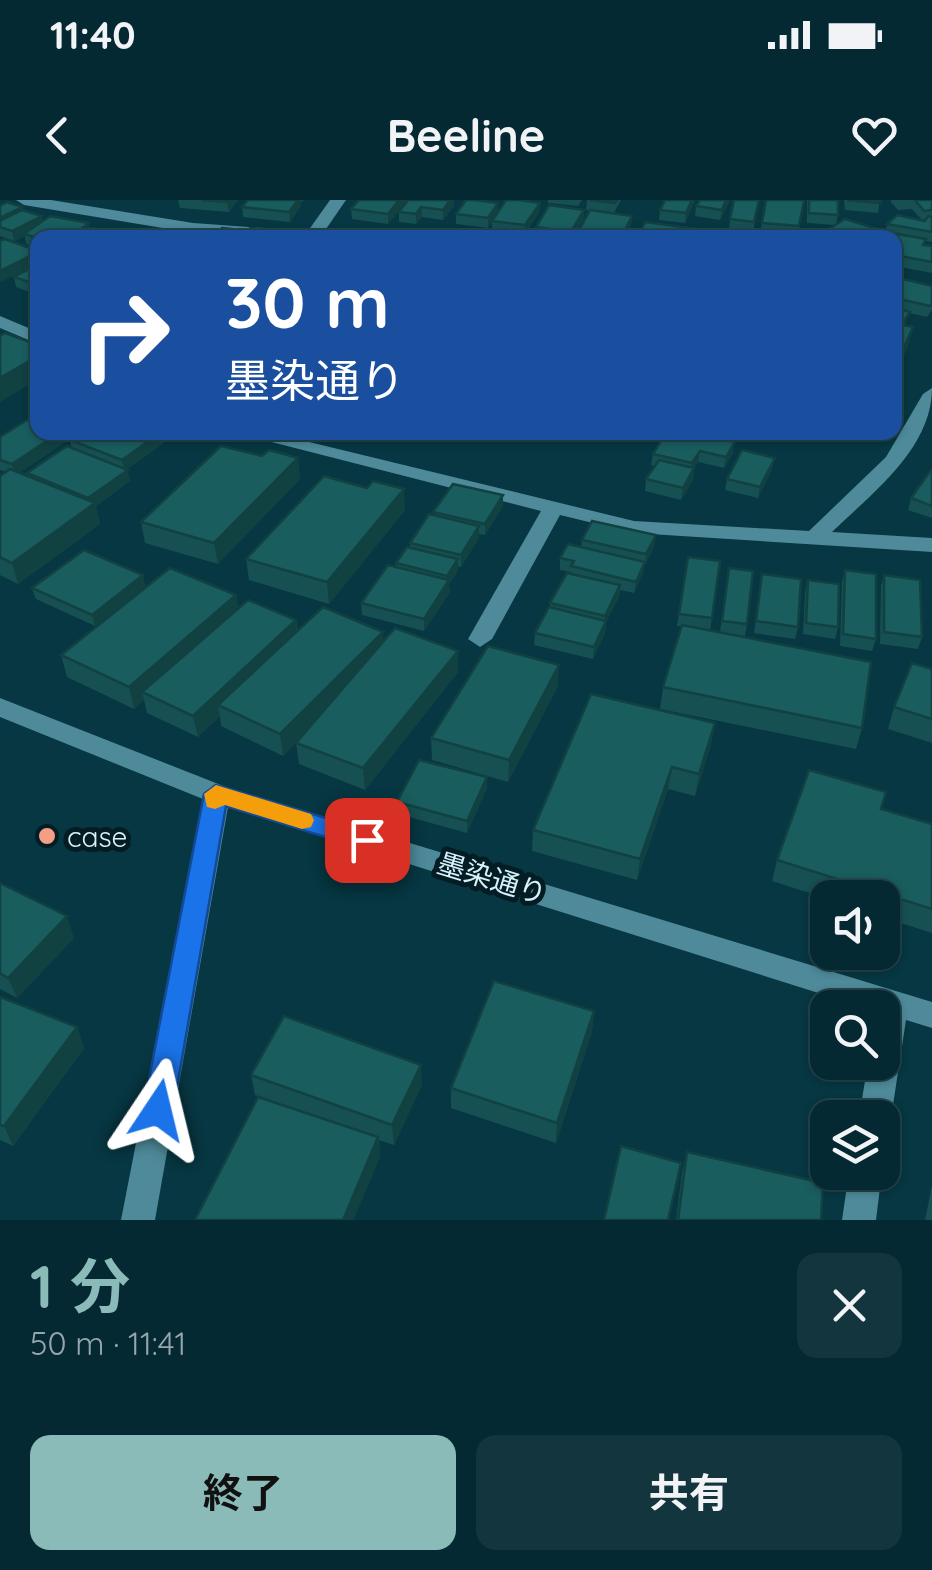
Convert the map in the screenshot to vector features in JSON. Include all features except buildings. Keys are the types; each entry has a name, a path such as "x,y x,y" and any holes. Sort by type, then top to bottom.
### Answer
{"street":[{"path":"24,200 193,228 233,230"},
{"path":"122,216 135,200"},
{"path":"317,230 338,200"},
{"path":"0,321 30,335"},
{"path":"815,538 894,460 932,394"},
{"path":"276,440 634,526 932,544"},
{"path":"480,639 554,508"},
{"name":"墨染通り","path":"0,707 216,794 860,990"},
{"path":"138,1220 216,794"},
{"name":"墨染通り","path":"900,1003 932,1016"},
{"path":"859,1220 863,1190"}],"slow traffic":[{"path":"215,800 216,794 302,820"}],"place":[{"name":"case","path":"47,836"}],"route":[{"path":"158,1110 216,794 367,840"}]}
